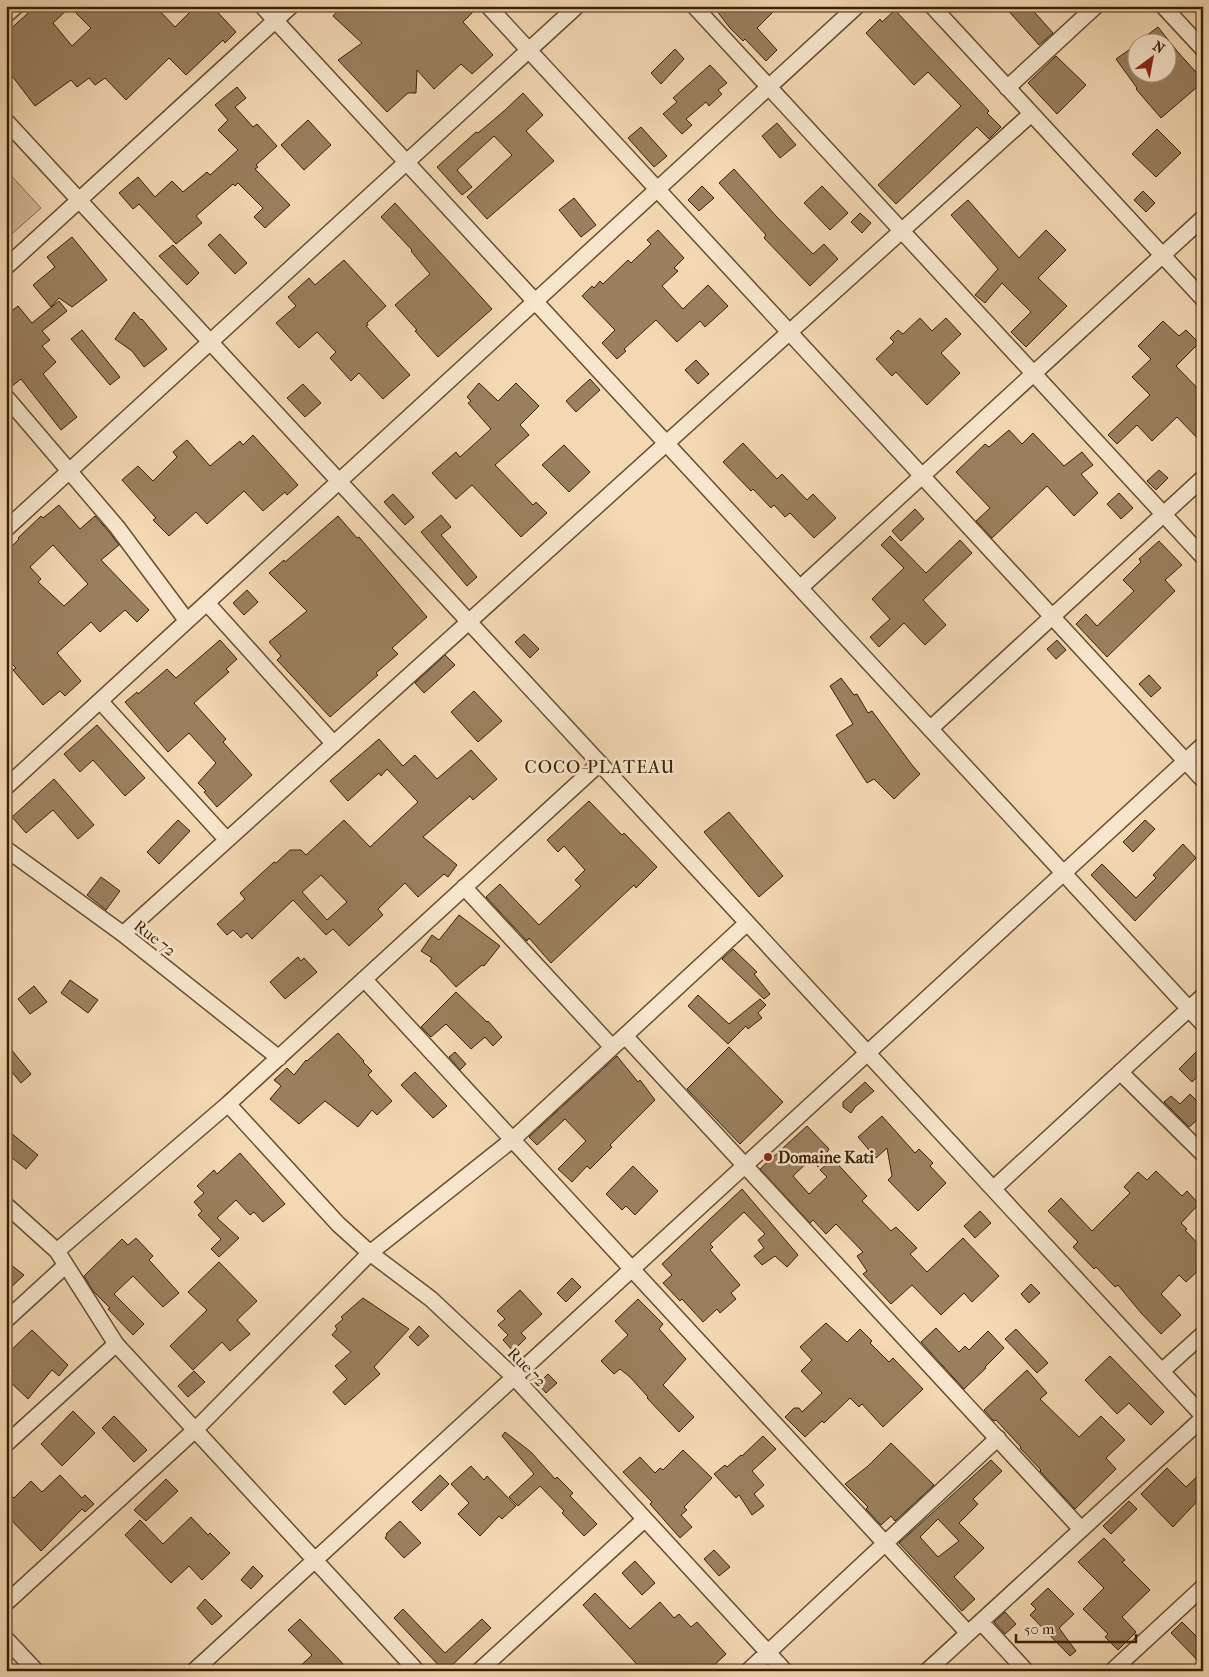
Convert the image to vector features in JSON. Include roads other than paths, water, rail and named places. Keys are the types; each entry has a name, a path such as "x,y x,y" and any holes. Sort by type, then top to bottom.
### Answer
{"street":[{"path":"6,15 16,6"},
{"path":"262,6 1203,1024"},
{"path":"6,268 291,6"},
{"path":"488,6 1203,780"},
{"path":"6,529 577,6"},
{"path":"694,6 1203,557"},
{"path":"6,787 857,6"},
{"path":"932,6 1203,299"},
{"path":"1007,88 1096,6"},
{"path":"1163,6 1203,49"},
{"path":"123,934 1031,114"},
{"path":"6,121 1203,1417 928,1671"},
{"path":"800,588 1203,218"},
{"path":"6,397 122,533 187,621"},
{"path":"930,729 1203,478"},
{"path":"207,603 334,744"},
{"path":"100,701 227,840"},
{"path":"194,1671 1203,745"},
{"path":"57,1251 228,1104 600,763"},
{"name":"Rue 72","path":"6,849 123,934 279,1058"},
{"path":"464,887 612,1047"},
{"path":"6,1604 195,1430 370,1253 512,1140 747,923"},
{"path":"364,980 968,1633"},
{"path":"993,1188 1203,996"},
{"path":"625,1036 1082,1529"},
{"path":"1120,1072 1203,1154"},
{"name":"Rue 72","path":"228,1104 338,1224 370,1253 431,1299 514,1377 785,1671"},
{"path":"6,1204 57,1251 116,1344 417,1671"},
{"path":"6,1320 66,1265"},
{"path":"1162,1371 1203,1334"},
{"path":"6,1444 116,1344"},
{"path":"748,1671 998,1438"},
{"path":"479,1671 645,1519"},
{"path":"1112,1671 1203,1587"},
{"path":"981,1622 1026,1671"},
{"path":"6,1638 36,1671"}],"place":[{"name":"Domaine Kati","path":"768,1157"}],"district":[{"name":"COCO-PLATEAU","path":"600,767"}]}
